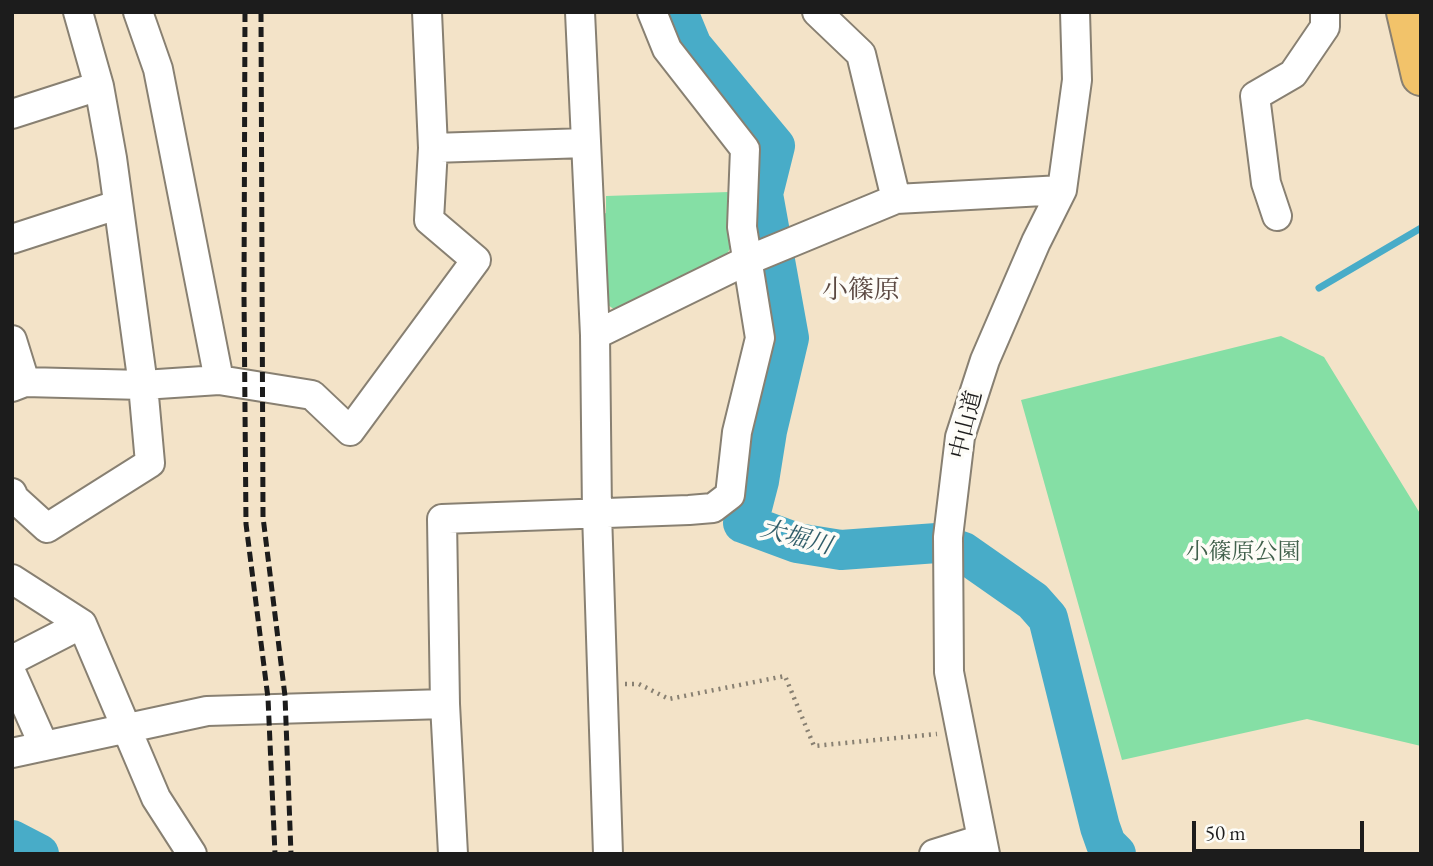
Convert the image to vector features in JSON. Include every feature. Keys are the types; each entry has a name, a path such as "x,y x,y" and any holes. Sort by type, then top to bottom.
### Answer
{"highway":[{"path":"1406,12 1421,76"}],"street":[{"path":"12,493 14,498 47,528 150,463 143,385 112,158 99,86 78,12"},
{"path":"138,12 158,69 219,380"},
{"path":"12,340 19,385 143,385 219,380 312,395 350,431 476,260 429,220 433,148 427,12"},
{"path":"580,12 595,335 597,513 608,854"},
{"path":"453,854 445,704 442,519 713,508 730,495 737,432 760,338 753,258 742,227 745,149 667,49 652,12"},
{"path":"817,12 861,54 896,199"},
{"name":"中山道","path":"984,846 949,672 948,546 960,437 985,360 1036,242 1062,190 1077,80 1075,12"},
{"path":"1277,216 1266,183 1255,96 1293,74 1325,27 1325,12"},
{"path":"12,114 99,86"},
{"path":"433,148 586,143"},
{"path":"595,335 753,258 896,199 1062,190"},
{"path":"12,239 117,205"},
{"path":"12,579 82,624 156,798 192,854"},
{"path":"12,660 82,624"},
{"path":"12,674 44,746"},
{"path":"12,753 207,711 445,704"},
{"path":"934,854 984,846"}],"path":[{"path":"603,686 639,684 669,699 785,676 814,746 961,732"}],"green space":[{"path":"729,192 734,242 722,262 615,310 601,300 598,216 606,213 606,196"},
{"name":"小篠原公園","path":"1281,336 1324,357 1421,515 1421,746 1307,719 1122,760 1021,400"}],"waterway":[{"name":"大堀川","path":"678,12 692,46 775,146 763,194 789,338 767,431 759,481 752,508 743,523 797,543 841,550 937,543 963,552 1033,601 1048,618 1100,827 1106,844 1116,854"},
{"path":"1319,288 1421,228"},
{"path":"12,840 39,854"}],"railway":[{"path":"245,12 246,524 268,698 275,854"},
{"path":"261,12 263,517 285,696 291,854"}],"district":[{"name":"小篠原","path":"861,291"}]}
